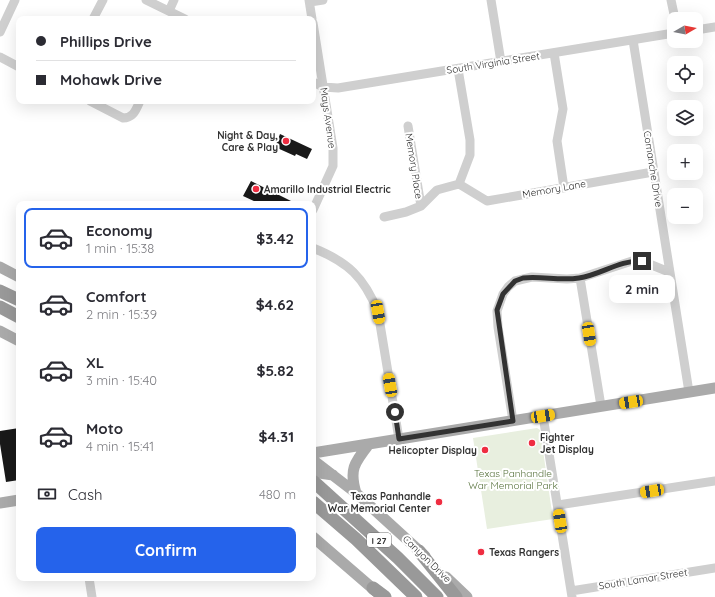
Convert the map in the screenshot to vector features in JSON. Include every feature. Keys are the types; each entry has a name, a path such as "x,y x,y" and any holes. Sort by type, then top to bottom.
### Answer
{"highway":[{"path":"0,291 16,299"},
{"path":"0,307 16,315"},
{"name":"I 27","path":"316,483 398,558 437,597"},
{"name":"I 27","path":"316,505 356,538 416,597"},
{"path":"419,551 456,597"},
{"path":"373,588 384,597"}],"main road":[{"path":"0,267 16,275"},
{"path":"0,331 16,339"},
{"path":"316,453 715,388"},
{"path":"356,493 352,482 352,470 359,457 369,444"},
{"name":"Canyon Drive","path":"316,462 356,493 467,597"},
{"path":"316,472 333,475"},
{"path":"0,503 16,500"},
{"path":"316,540 373,588"}],"street":[{"path":"0,32 15,0"},
{"path":"95,16 103,0"},
{"path":"146,0 178,16"},
{"path":"169,11 174,0"},
{"path":"312,16 309,1 323,0"},
{"path":"491,0 501,62"},
{"path":"672,0 674,12"},
{"path":"703,29 715,27"},
{"name":"South Virginia Street","path":"316,84 323,87 338,88 667,35"},
{"name":"Comanche Drive","path":"633,40 689,392"},
{"name":"Mays Avenue","path":"316,42 333,148 333,166 316,203"},
{"path":"554,53 563,109 557,142 564,188"},
{"path":"0,57 16,65"},
{"path":"384,217 406,212 421,206 437,190 459,184 470,155 470,140 458,69"},
{"path":"96,104 123,118 129,118 133,115 138,104"},
{"name":"Memory Place","path":"408,126 421,206"},
{"name":"Memory Lane","path":"459,184 488,201 653,172"},
{"path":"316,249 338,259 353,270 363,281 371,294 378,312 399,439"},
{"path":"513,421 498,327 497,310 503,294 515,281 523,278 580,278 632,261 642,261 669,272"},
{"path":"580,278 601,406"},
{"path":"543,416 572,594"},
{"path":"558,505 715,481"},
{"name":"South Lamar Street","path":"572,594 715,568"},
{"path":"89,581 92,597"}],"green space":[{"name":"Texas Panhandle War Memorial Park","path":"537,428 540,430 553,519 487,529 473,438"}],"building":[{"name":"Night & Day, Care & Play","path":"280,134 312,149 307,159 296,154 295,156 275,147"},
{"name":"Amarillo Industrial Electric","path":"251,181 291,201 254,201 243,196"},
{"path":"16,428 16,480 6,482 0,444 0,431"}],"place":[{"name":"Night & Day, Care & Play","path":"286,141"},
{"name":"Amarillo Industrial Electric","path":"256,189"},
{"name":"Fighter Jet Display","path":"532,443"},
{"name":"Helicopter Display","path":"485,450"},
{"name":"Texas Panhandle War Memorial Center","path":"439,502"},
{"name":"Texas Rangers","path":"481,552"}],"route":[{"path":"395,412 399,439 513,421 498,327 497,310 499,302 508,287 515,281 523,278 580,278 590,276 622,263 642,261"}]}
